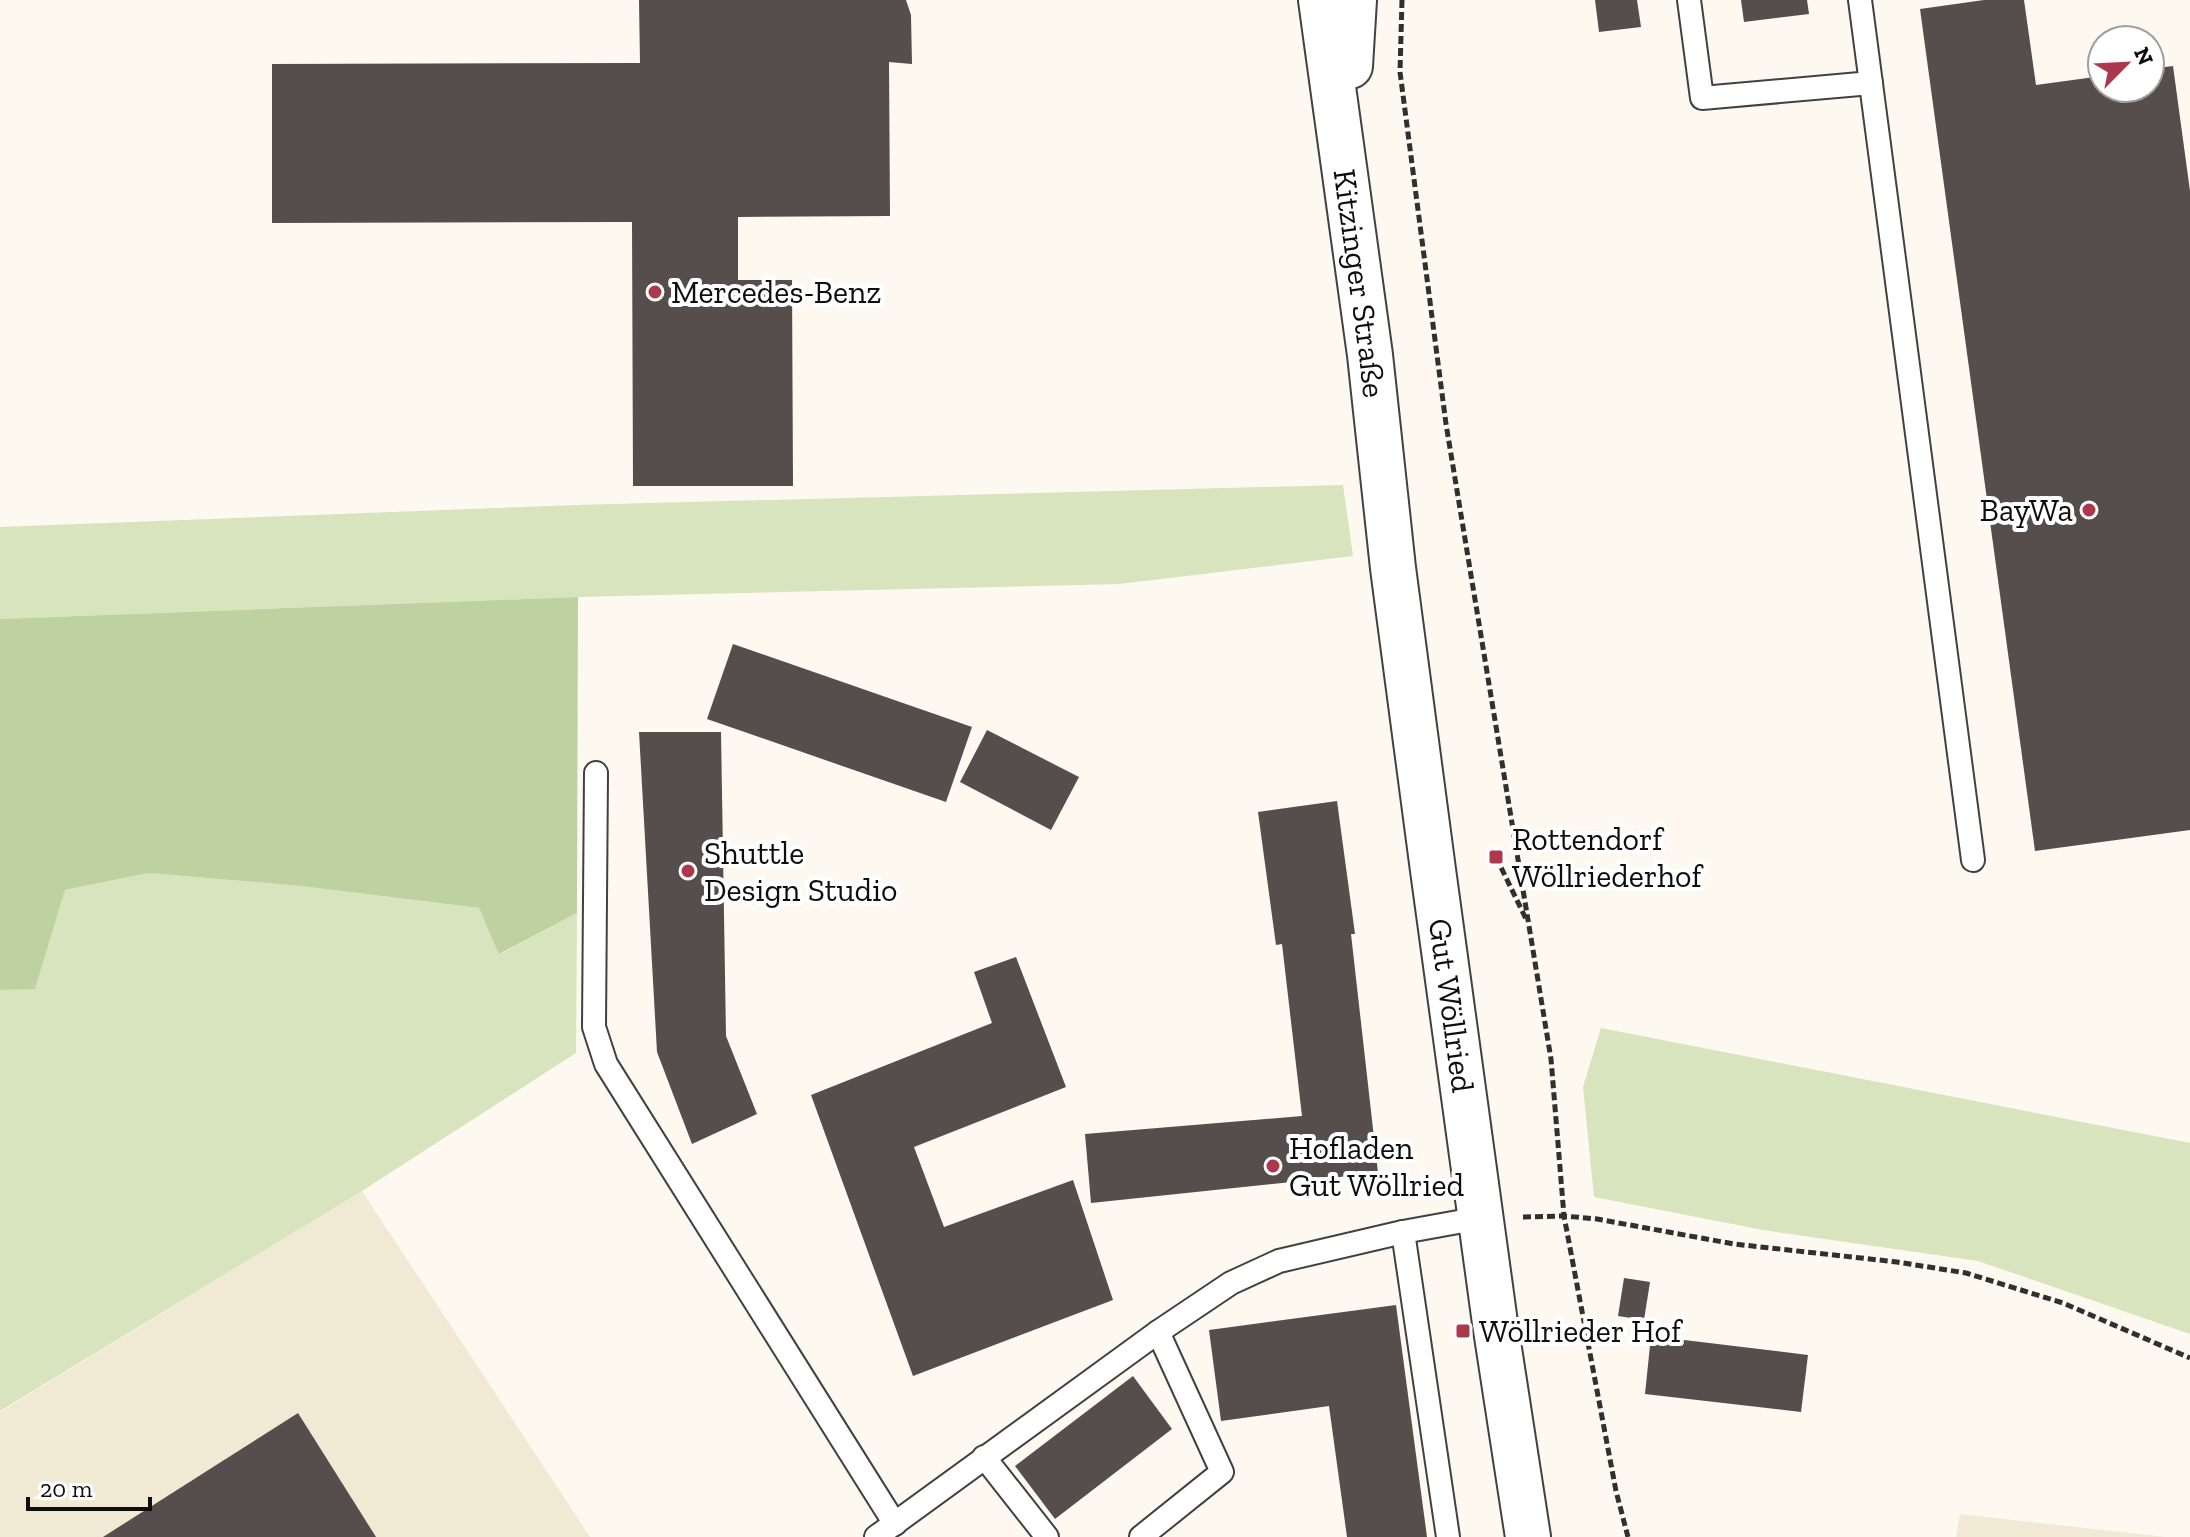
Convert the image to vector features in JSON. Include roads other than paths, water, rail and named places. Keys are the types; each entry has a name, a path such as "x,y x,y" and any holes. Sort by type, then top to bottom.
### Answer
{"street":[{"name":"Kitzinger Straße","path":"1329,2 1344,164 1370,355 1393,568"},
{"name":"Gut Wöllried","path":"1393,568 1480,1218 1528,1537"}],"lane":[{"path":"1689,0 1702,98 1871,83"},
{"path":"1860,0 1973,860"},
{"path":"596,773 594,1027 606,1064 895,1524"},
{"path":"876,1537 1158,1332 1231,1283 1279,1261 1403,1232 1480,1218"},
{"path":"1403,1232 1448,1537"},
{"path":"1141,1537 1222,1472 1158,1332"},
{"path":"984,1457 1047,1537"}],"place":[{"name":"Mercedes-Benz","path":"655,292"},
{"name":"BayWa","path":"2089,510"},
{"name":"Rottendorf Wöllriederhof","path":"1496,857"},
{"name":"Shuttle Design Studio","path":"688,871"},
{"name":"Hofladen Gut Wöllried","path":"1273,1166"},
{"name":"Wöllrieder Hof","path":"1463,1331"}]}
